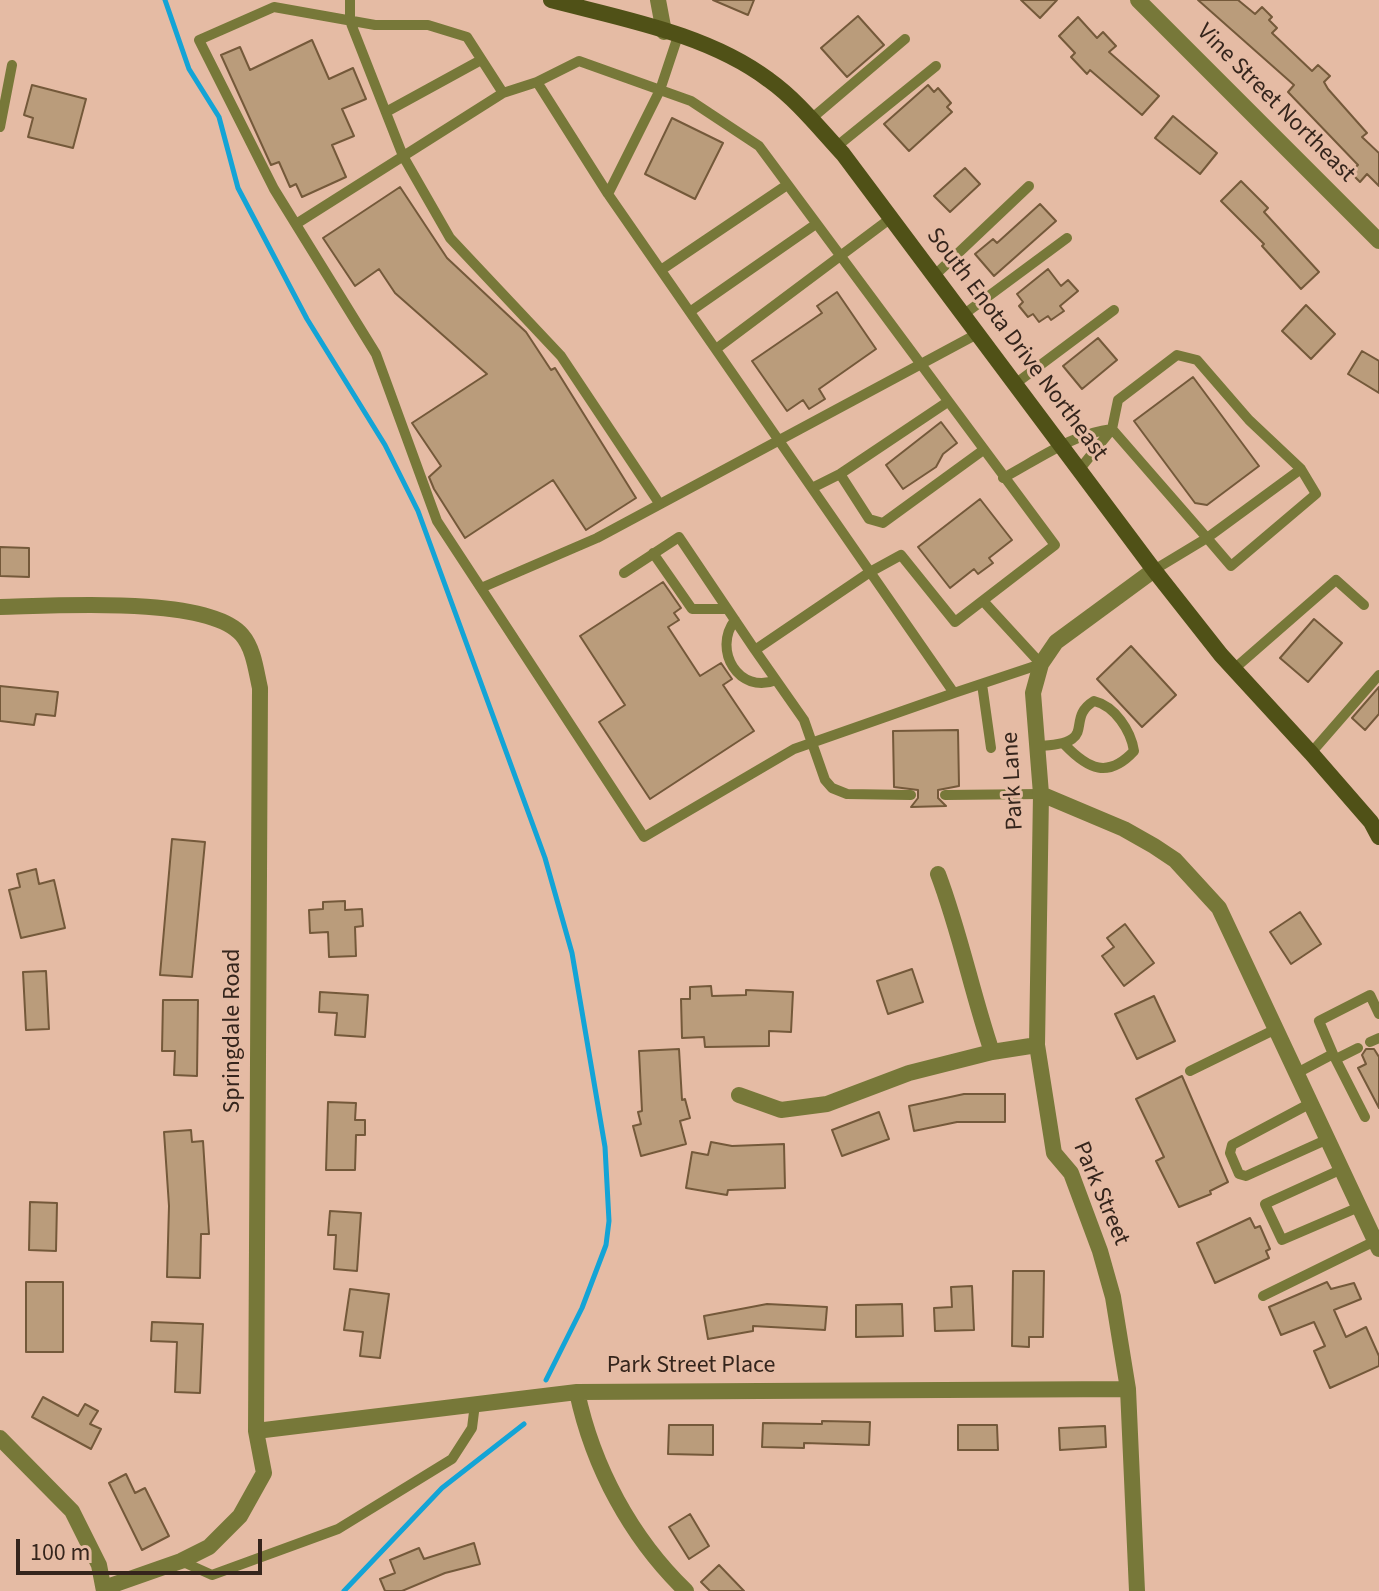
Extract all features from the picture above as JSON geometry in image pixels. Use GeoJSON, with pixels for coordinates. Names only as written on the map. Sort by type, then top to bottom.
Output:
{"type":"FeatureCollection","features":[{"type":"Feature","properties":{"kind":"main road","name":"South Enota Drive Northeast"},"geometry":{"type":"LineString","coordinates":[[551,0],[671,34],[759,73],[811,119],[891,218],[1154,570],[1234,669],[1377,825]]}},
{"type":"Feature","properties":{"kind":"street"},"geometry":{"type":"LineString","coordinates":[[658,0],[671,34]]}},
{"type":"Feature","properties":{"kind":"street","name":"Vine Street Northeast"},"geometry":{"type":"LineString","coordinates":[[1138,0],[1379,241]]}},
{"type":"Feature","properties":{"kind":"street"},"geometry":{"type":"LineString","coordinates":[[1041,664],[1056,642],[1154,570]]}},
{"type":"Feature","properties":{"kind":"street","name":"Springdale Road"},"geometry":{"type":"LineString","coordinates":[[0,607],[132,606],[208,614],[232,625],[244,637],[252,653],[260,688],[256,1431],[264,1473],[240,1516],[209,1547],[104,1590]]}},
{"type":"Feature","properties":{"kind":"street","name":"Park Lane"},"geometry":{"type":"LineString","coordinates":[[1037,1045],[1041,794],[1033,693],[1041,664]]}},
{"type":"Feature","properties":{"kind":"street"},"geometry":{"type":"LineString","coordinates":[[1041,794],[1124,829],[1175,860],[1219,908],[1377,1245]]}},
{"type":"Feature","properties":{"kind":"street"},"geometry":{"type":"LineString","coordinates":[[938,874],[956,923],[974,999],[992,1052]]}},
{"type":"Feature","properties":{"kind":"street"},"geometry":{"type":"LineString","coordinates":[[739,1095],[781,1110],[827,1104],[909,1073],[992,1052],[1037,1045]]}},
{"type":"Feature","properties":{"kind":"street","name":"Park Street"},"geometry":{"type":"LineString","coordinates":[[1037,1045],[1054,1153],[1071,1173],[1100,1251],[1113,1297],[1128,1389],[1137,1591]]}},
{"type":"Feature","properties":{"kind":"street","name":"Park Street Place"},"geometry":{"type":"LineString","coordinates":[[256,1431],[577,1392],[1128,1389]]}},
{"type":"Feature","properties":{"kind":"street"},"geometry":{"type":"LineString","coordinates":[[577,1392],[583,1422],[615,1502],[686,1591]]}},
{"type":"Feature","properties":{"kind":"street"},"geometry":{"type":"LineString","coordinates":[[0,1438],[72,1511],[99,1565],[104,1590]]}},
{"type":"Feature","properties":{"kind":"lane"},"geometry":{"type":"LineString","coordinates":[[350,0],[350,21],[403,156],[450,238],[561,356],[659,503]]}},
{"type":"Feature","properties":{"kind":"lane"},"geometry":{"type":"LineString","coordinates":[[503,93],[467,37],[428,25],[375,25],[274,7],[199,40],[274,189],[376,354],[437,521],[644,837],[794,749],[1041,664],[984,602]]}},
{"type":"Feature","properties":{"kind":"lane"},"geometry":{"type":"LineString","coordinates":[[608,194],[660,90],[671,34]]}},
{"type":"Feature","properties":{"kind":"lane"},"geometry":{"type":"LineString","coordinates":[[811,119],[905,39]]}},
{"type":"Feature","properties":{"kind":"lane"},"geometry":{"type":"LineString","coordinates":[[386,112],[481,60]]}},
{"type":"Feature","properties":{"kind":"lane"},"geometry":{"type":"LineString","coordinates":[[296,224],[503,93],[537,82],[579,61],[691,101],[759,146],[946,403],[1055,545],[955,622],[901,555],[870,572],[755,650]]}},
{"type":"Feature","properties":{"kind":"lane"},"geometry":{"type":"LineString","coordinates":[[0,127],[12,65]]}},
{"type":"Feature","properties":{"kind":"lane"},"geometry":{"type":"LineString","coordinates":[[836,147],[936,66]]}},
{"type":"Feature","properties":{"kind":"lane"},"geometry":{"type":"LineString","coordinates":[[537,82],[608,194],[954,693]]}},
{"type":"Feature","properties":{"kind":"lane"},"geometry":{"type":"LineString","coordinates":[[661,270],[787,185]]}},
{"type":"Feature","properties":{"kind":"lane"},"geometry":{"type":"LineString","coordinates":[[934,276],[1029,186]]}},
{"type":"Feature","properties":{"kind":"lane"},"geometry":{"type":"LineString","coordinates":[[716,349],[841,259],[891,218]]}},
{"type":"Feature","properties":{"kind":"lane"},"geometry":{"type":"LineString","coordinates":[[691,311],[816,224]]}},
{"type":"Feature","properties":{"kind":"lane"},"geometry":{"type":"LineString","coordinates":[[963,315],[1067,238]]}},
{"type":"Feature","properties":{"kind":"lane"},"geometry":{"type":"LineString","coordinates":[[1015,384],[1114,310]]}},
{"type":"Feature","properties":{"kind":"lane"},"geometry":{"type":"LineString","coordinates":[[481,588],[597,538],[977,334]]}},
{"type":"Feature","properties":{"kind":"lane"},"geometry":{"type":"LineString","coordinates":[[1079,470],[1112,429],[1118,400],[1177,355],[1189,356],[1197,360],[1279,451],[1301,469],[1316,494],[1231,566],[1112,429]]}},
{"type":"Feature","properties":{"kind":"lane"},"geometry":{"type":"LineString","coordinates":[[812,488],[840,474],[946,403]]}},
{"type":"Feature","properties":{"kind":"lane"},"geometry":{"type":"LineString","coordinates":[[1003,478],[1097,431],[1112,429]]}},
{"type":"Feature","properties":{"kind":"lane"},"geometry":{"type":"LineString","coordinates":[[840,474],[869,519],[883,523],[982,451]]}},
{"type":"Feature","properties":{"kind":"lane"},"geometry":{"type":"LineString","coordinates":[[1154,570],[1207,538],[1301,469]]}},
{"type":"Feature","properties":{"kind":"lane"},"geometry":{"type":"LineString","coordinates":[[624,573],[679,537],[815,742],[825,780],[832,788],[847,794],[911,795]]}},
{"type":"Feature","properties":{"kind":"lane"},"geometry":{"type":"LineString","coordinates":[[653,553],[692,609],[727,609]]}},
{"type":"Feature","properties":{"kind":"lane"},"geometry":{"type":"LineString","coordinates":[[1234,669],[1336,580],[1364,605]]}},
{"type":"Feature","properties":{"kind":"lane"},"geometry":{"type":"LineString","coordinates":[[735,620],[725,633],[725,649],[732,663],[749,682],[763,685],[776,680]]}},
{"type":"Feature","properties":{"kind":"lane"},"geometry":{"type":"LineString","coordinates":[[1311,753],[1379,675]]}},
{"type":"Feature","properties":{"kind":"lane"},"geometry":{"type":"LineString","coordinates":[[982,684],[991,748]]}},
{"type":"Feature","properties":{"kind":"lane"},"geometry":{"type":"LineString","coordinates":[[1037,746],[1065,745],[1072,741],[1087,708],[1094,701],[1110,709],[1125,726],[1133,739],[1134,751],[1123,763],[1095,768],[1076,759],[1065,745]]}},
{"type":"Feature","properties":{"kind":"lane"},"geometry":{"type":"LineString","coordinates":[[945,795],[1041,794]]}},
{"type":"Feature","properties":{"kind":"lane"},"geometry":{"type":"LineString","coordinates":[[1365,1117],[1319,1021],[1370,995],[1379,1014]]}},
{"type":"Feature","properties":{"kind":"lane"},"geometry":{"type":"LineString","coordinates":[[1190,1071],[1276,1029]]}},
{"type":"Feature","properties":{"kind":"lane"},"geometry":{"type":"LineString","coordinates":[[1297,1073],[1358,1048]]}},
{"type":"Feature","properties":{"kind":"lane"},"geometry":{"type":"LineString","coordinates":[[1311,1103],[1232,1145],[1230,1153],[1239,1174],[1246,1176],[1328,1139]]}},
{"type":"Feature","properties":{"kind":"lane"},"geometry":{"type":"LineString","coordinates":[[1342,1169],[1265,1204],[1282,1240],[1359,1207]]}},
{"type":"Feature","properties":{"kind":"lane"},"geometry":{"type":"LineString","coordinates":[[1263,1296],[1377,1245]]}},
{"type":"Feature","properties":{"kind":"lane"},"geometry":{"type":"LineString","coordinates":[[181,1561],[212,1575],[267,1552],[313,1541],[338,1529],[452,1459],[472,1428],[475,1404]]}},
{"type":"Feature","properties":{"kind":"building"},"geometry":{"type":"Polygon","coordinates":[[[713,0],[754,0],[748,15],[713,0]]]}},
{"type":"Feature","properties":{"kind":"building"},"geometry":{"type":"Polygon","coordinates":[[[1021,0],[1057,0],[1040,18],[1021,0]]]}},
{"type":"Feature","properties":{"kind":"building"},"geometry":{"type":"Polygon","coordinates":[[[1198,0],[1238,0],[1255,14],[1262,7],[1277,28],[1272,33],[1312,71],[1318,65],[1330,76],[1324,82],[1328,89],[1367,133],[1362,137],[1379,153],[1379,186],[1367,174],[1360,182],[1350,172],[1358,165],[1288,92],[1294,85],[1198,0]]]}},
{"type":"Feature","properties":{"kind":"building"},"geometry":{"type":"Polygon","coordinates":[[[858,16],[884,45],[847,77],[821,48],[858,16]]]}},
{"type":"Feature","properties":{"kind":"building"},"geometry":{"type":"Polygon","coordinates":[[[1078,17],[1097,38],[1103,32],[1116,46],[1109,52],[1159,96],[1142,115],[1090,70],[1087,74],[1071,57],[1075,53],[1059,36],[1078,17]]]}},
{"type":"Feature","properties":{"kind":"building"},"geometry":{"type":"Polygon","coordinates":[[[312,40],[329,79],[353,68],[366,99],[342,109],[354,136],[332,145],[346,177],[302,197],[296,184],[290,187],[279,162],[271,165],[221,55],[240,47],[250,70],[312,40]]]}},
{"type":"Feature","properties":{"kind":"building"},"geometry":{"type":"Polygon","coordinates":[[[32,85],[86,99],[73,148],[28,137],[33,118],[24,115],[32,85]]]}},
{"type":"Feature","properties":{"kind":"building"},"geometry":{"type":"Polygon","coordinates":[[[928,85],[934,92],[938,88],[951,103],[947,107],[952,112],[909,151],[884,124],[928,85]]]}},
{"type":"Feature","properties":{"kind":"building"},"geometry":{"type":"Polygon","coordinates":[[[1173,116],[1217,153],[1200,174],[1155,138],[1173,116]]]}},
{"type":"Feature","properties":{"kind":"building"},"geometry":{"type":"Polygon","coordinates":[[[672,118],[723,143],[695,199],[645,174],[672,118]]]}},
{"type":"Feature","properties":{"kind":"building"},"geometry":{"type":"Polygon","coordinates":[[[965,168],[980,184],[950,212],[934,196],[965,168]]]}},
{"type":"Feature","properties":{"kind":"building"},"geometry":{"type":"Polygon","coordinates":[[[1241,181],[1268,208],[1264,212],[1319,272],[1301,289],[1262,246],[1264,244],[1221,201],[1241,181]]]}},
{"type":"Feature","properties":{"kind":"building"},"geometry":{"type":"Polygon","coordinates":[[[400,187],[447,258],[526,332],[551,370],[555,368],[636,498],[586,530],[553,480],[465,538],[429,477],[441,466],[412,423],[487,374],[395,293],[379,269],[355,286],[323,238],[400,187]]]}},
{"type":"Feature","properties":{"kind":"building"},"geometry":{"type":"Polygon","coordinates":[[[1040,204],[1056,221],[994,276],[975,254],[993,239],[997,243],[1040,204]]]}},
{"type":"Feature","properties":{"kind":"building"},"geometry":{"type":"Polygon","coordinates":[[[1048,269],[1061,286],[1068,280],[1078,291],[1060,306],[1064,311],[1051,320],[1048,316],[1039,322],[1033,314],[1028,317],[1019,306],[1023,302],[1017,294],[1048,269]]]}},
{"type":"Feature","properties":{"kind":"building"},"geometry":{"type":"Polygon","coordinates":[[[837,292],[876,349],[819,389],[825,399],[809,409],[803,400],[787,411],[752,361],[822,313],[817,306],[837,292]]]}},
{"type":"Feature","properties":{"kind":"building"},"geometry":{"type":"Polygon","coordinates":[[[1306,305],[1335,334],[1311,359],[1282,331],[1306,305]]]}},
{"type":"Feature","properties":{"kind":"building"},"geometry":{"type":"Polygon","coordinates":[[[1098,338],[1117,360],[1082,389],[1063,366],[1098,338]]]}},
{"type":"Feature","properties":{"kind":"building"},"geometry":{"type":"Polygon","coordinates":[[[1362,351],[1379,361],[1379,393],[1348,374],[1362,351]]]}},
{"type":"Feature","properties":{"kind":"building"},"geometry":{"type":"Polygon","coordinates":[[[1193,377],[1259,466],[1207,505],[1195,503],[1134,421],[1193,377]]]}},
{"type":"Feature","properties":{"kind":"building"},"geometry":{"type":"Polygon","coordinates":[[[941,422],[957,443],[943,454],[936,467],[903,489],[886,465],[941,422]]]}},
{"type":"Feature","properties":{"kind":"building"},"geometry":{"type":"Polygon","coordinates":[[[980,499],[1012,540],[989,558],[993,563],[978,574],[974,569],[950,588],[918,547],[980,499]]]}},
{"type":"Feature","properties":{"kind":"building"},"geometry":{"type":"Polygon","coordinates":[[[0,547],[29,548],[29,577],[0,576],[0,547]]]}},
{"type":"Feature","properties":{"kind":"building"},"geometry":{"type":"Polygon","coordinates":[[[663,582],[681,608],[674,613],[679,620],[668,627],[700,676],[721,663],[732,679],[723,685],[754,731],[650,799],[599,722],[625,705],[580,636],[663,582]]]}},
{"type":"Feature","properties":{"kind":"building"},"geometry":{"type":"Polygon","coordinates":[[[1314,619],[1342,643],[1308,682],[1280,658],[1314,619]]]}},
{"type":"Feature","properties":{"kind":"building"},"geometry":{"type":"Polygon","coordinates":[[[1131,646],[1176,695],[1142,727],[1097,679],[1131,646]]]}},
{"type":"Feature","properties":{"kind":"building"},"geometry":{"type":"Polygon","coordinates":[[[0,686],[58,692],[55,716],[36,714],[34,725],[0,721],[0,686]]]}},
{"type":"Feature","properties":{"kind":"building"},"geometry":{"type":"Polygon","coordinates":[[[1379,687],[1379,714],[1365,730],[1352,718],[1379,687]]]}},
{"type":"Feature","properties":{"kind":"building"},"geometry":{"type":"Polygon","coordinates":[[[958,730],[959,786],[938,790],[938,798],[946,806],[911,807],[918,798],[918,790],[894,787],[893,731],[958,730]]]}},
{"type":"Feature","properties":{"kind":"building"},"geometry":{"type":"Polygon","coordinates":[[[172,839],[205,842],[192,977],[160,975],[172,839]]]}},
{"type":"Feature","properties":{"kind":"building"},"geometry":{"type":"Polygon","coordinates":[[[36,869],[39,884],[54,880],[65,928],[21,938],[9,890],[20,887],[17,874],[36,869]]]}},
{"type":"Feature","properties":{"kind":"building"},"geometry":{"type":"Polygon","coordinates":[[[345,901],[345,910],[362,909],[363,926],[355,927],[356,956],[329,957],[328,932],[310,933],[309,910],[323,909],[323,902],[345,901]]]}},
{"type":"Feature","properties":{"kind":"building"},"geometry":{"type":"Polygon","coordinates":[[[1300,912],[1321,944],[1291,964],[1270,932],[1300,912]]]}},
{"type":"Feature","properties":{"kind":"building"},"geometry":{"type":"Polygon","coordinates":[[[1125,924],[1154,963],[1124,986],[1102,956],[1114,947],[1107,938],[1125,924]]]}},
{"type":"Feature","properties":{"kind":"building"},"geometry":{"type":"Polygon","coordinates":[[[912,969],[923,1002],[888,1014],[877,981],[912,969]]]}},
{"type":"Feature","properties":{"kind":"building"},"geometry":{"type":"Polygon","coordinates":[[[46,971],[49,1029],[26,1030],[23,972],[46,971]]]}},
{"type":"Feature","properties":{"kind":"building"},"geometry":{"type":"Polygon","coordinates":[[[711,986],[712,996],[746,995],[746,990],[793,992],[791,1032],[769,1031],[769,1046],[705,1047],[704,1037],[682,1038],[681,999],[690,999],[690,987],[711,986]]]}},
{"type":"Feature","properties":{"kind":"building"},"geometry":{"type":"Polygon","coordinates":[[[320,992],[368,995],[365,1037],[335,1035],[337,1013],[319,1012],[320,992]]]}},
{"type":"Feature","properties":{"kind":"building"},"geometry":{"type":"Polygon","coordinates":[[[1154,996],[1175,1041],[1137,1059],[1115,1014],[1154,996]]]}},
{"type":"Feature","properties":{"kind":"building"},"geometry":{"type":"Polygon","coordinates":[[[163,1000],[198,1000],[197,1076],[174,1075],[175,1051],[162,1051],[163,1000]]]}},
{"type":"Feature","properties":{"kind":"building"},"geometry":{"type":"Polygon","coordinates":[[[679,1049],[682,1100],[685,1099],[690,1118],[680,1121],[686,1144],[641,1156],[633,1126],[641,1124],[638,1112],[642,1111],[639,1051],[679,1049]]]}},
{"type":"Feature","properties":{"kind":"building"},"geometry":{"type":"Polygon","coordinates":[[[1366,1049],[1374,1049],[1379,1057],[1379,1108],[1358,1068],[1366,1064],[1362,1055],[1366,1049]]]}},
{"type":"Feature","properties":{"kind":"building"},"geometry":{"type":"Polygon","coordinates":[[[1182,1076],[1228,1182],[1210,1191],[1211,1194],[1179,1207],[1156,1161],[1164,1157],[1136,1099],[1182,1076]]]}},
{"type":"Feature","properties":{"kind":"building"},"geometry":{"type":"Polygon","coordinates":[[[964,1094],[1005,1094],[1005,1122],[957,1122],[914,1131],[909,1106],[964,1094]]]}},
{"type":"Feature","properties":{"kind":"building"},"geometry":{"type":"Polygon","coordinates":[[[328,1102],[356,1103],[355,1120],[365,1120],[365,1135],[356,1135],[355,1170],[326,1170],[328,1102]]]}},
{"type":"Feature","properties":{"kind":"building"},"geometry":{"type":"Polygon","coordinates":[[[879,1112],[889,1139],[842,1156],[832,1130],[879,1112]]]}},
{"type":"Feature","properties":{"kind":"building"},"geometry":{"type":"Polygon","coordinates":[[[191,1130],[192,1142],[203,1141],[209,1234],[201,1234],[200,1278],[167,1277],[169,1206],[164,1132],[191,1130]]]}},
{"type":"Feature","properties":{"kind":"building"},"geometry":{"type":"Polygon","coordinates":[[[711,1142],[732,1146],[784,1144],[785,1188],[728,1190],[727,1195],[686,1188],[692,1152],[708,1155],[711,1142]]]}},
{"type":"Feature","properties":{"kind":"building"},"geometry":{"type":"Polygon","coordinates":[[[30,1202],[57,1203],[56,1251],[29,1250],[30,1202]]]}},
{"type":"Feature","properties":{"kind":"building"},"geometry":{"type":"Polygon","coordinates":[[[330,1211],[361,1213],[357,1271],[334,1269],[336,1235],[328,1235],[330,1211]]]}},
{"type":"Feature","properties":{"kind":"building"},"geometry":{"type":"Polygon","coordinates":[[[1250,1218],[1255,1228],[1260,1226],[1270,1249],[1266,1251],[1269,1258],[1215,1283],[1197,1243],[1250,1218]]]}},
{"type":"Feature","properties":{"kind":"building"},"geometry":{"type":"Polygon","coordinates":[[[1013,1271],[1044,1271],[1043,1337],[1029,1337],[1029,1347],[1012,1346],[1013,1271]]]}},
{"type":"Feature","properties":{"kind":"building"},"geometry":{"type":"Polygon","coordinates":[[[26,1282],[63,1282],[63,1352],[26,1352],[26,1282]]]}},
{"type":"Feature","properties":{"kind":"building"},"geometry":{"type":"Polygon","coordinates":[[[1327,1282],[1331,1289],[1354,1283],[1361,1299],[1334,1310],[1346,1337],[1366,1327],[1379,1356],[1379,1366],[1330,1388],[1314,1351],[1325,1346],[1314,1322],[1281,1335],[1269,1307],[1327,1282]]]}},
{"type":"Feature","properties":{"kind":"building"},"geometry":{"type":"Polygon","coordinates":[[[972,1286],[974,1330],[935,1331],[934,1308],[952,1307],[951,1287],[972,1286]]]}},
{"type":"Feature","properties":{"kind":"building"},"geometry":{"type":"Polygon","coordinates":[[[350,1289],[389,1294],[380,1358],[360,1356],[363,1332],[344,1330],[350,1289]]]}},
{"type":"Feature","properties":{"kind":"building"},"geometry":{"type":"Polygon","coordinates":[[[767,1304],[827,1307],[825,1330],[753,1326],[753,1331],[708,1339],[704,1316],[767,1304]]]}},
{"type":"Feature","properties":{"kind":"building"},"geometry":{"type":"Polygon","coordinates":[[[902,1304],[903,1336],[856,1337],[856,1305],[902,1304]]]}},
{"type":"Feature","properties":{"kind":"building"},"geometry":{"type":"Polygon","coordinates":[[[152,1322],[203,1324],[200,1393],[175,1392],[177,1342],[151,1341],[152,1322]]]}},
{"type":"Feature","properties":{"kind":"building"},"geometry":{"type":"Polygon","coordinates":[[[43,1397],[78,1416],[85,1404],[98,1411],[90,1424],[101,1429],[91,1449],[32,1417],[43,1397]]]}},
{"type":"Feature","properties":{"kind":"building"},"geometry":{"type":"Polygon","coordinates":[[[822,1421],[870,1422],[869,1445],[804,1443],[804,1448],[762,1447],[763,1423],[822,1424],[822,1421]]]}},
{"type":"Feature","properties":{"kind":"building"},"geometry":{"type":"Polygon","coordinates":[[[669,1425],[713,1425],[713,1455],[668,1454],[669,1425]]]}},
{"type":"Feature","properties":{"kind":"building"},"geometry":{"type":"Polygon","coordinates":[[[958,1425],[997,1425],[998,1450],[958,1450],[958,1425]]]}},
{"type":"Feature","properties":{"kind":"building"},"geometry":{"type":"Polygon","coordinates":[[[1105,1426],[1106,1447],[1060,1450],[1059,1428],[1105,1426]]]}},
{"type":"Feature","properties":{"kind":"building"},"geometry":{"type":"Polygon","coordinates":[[[126,1474],[135,1493],[145,1488],[169,1536],[142,1550],[109,1483],[126,1474]]]}},
{"type":"Feature","properties":{"kind":"building"},"geometry":{"type":"Polygon","coordinates":[[[690,1514],[709,1546],[689,1559],[669,1527],[690,1514]]]}},
{"type":"Feature","properties":{"kind":"building"},"geometry":{"type":"Polygon","coordinates":[[[474,1543],[480,1564],[445,1573],[402,1591],[385,1591],[380,1579],[395,1573],[390,1560],[419,1548],[424,1559],[474,1543]]]}},
{"type":"Feature","properties":{"kind":"building"},"geometry":{"type":"Polygon","coordinates":[[[719,1565],[744,1591],[710,1591],[701,1582],[719,1565]]]}},
{"type":"Feature","properties":{"kind":"waterway"},"geometry":{"type":"LineString","coordinates":[[165,0],[189,69],[219,117],[238,188],[307,319],[385,445],[418,511],[545,858],[572,953],[605,1147],[609,1221],[606,1245],[582,1308],[546,1380]]}},
{"type":"Feature","properties":{"kind":"waterway"},"geometry":{"type":"LineString","coordinates":[[344,1591],[442,1488],[524,1424]]}}]}
